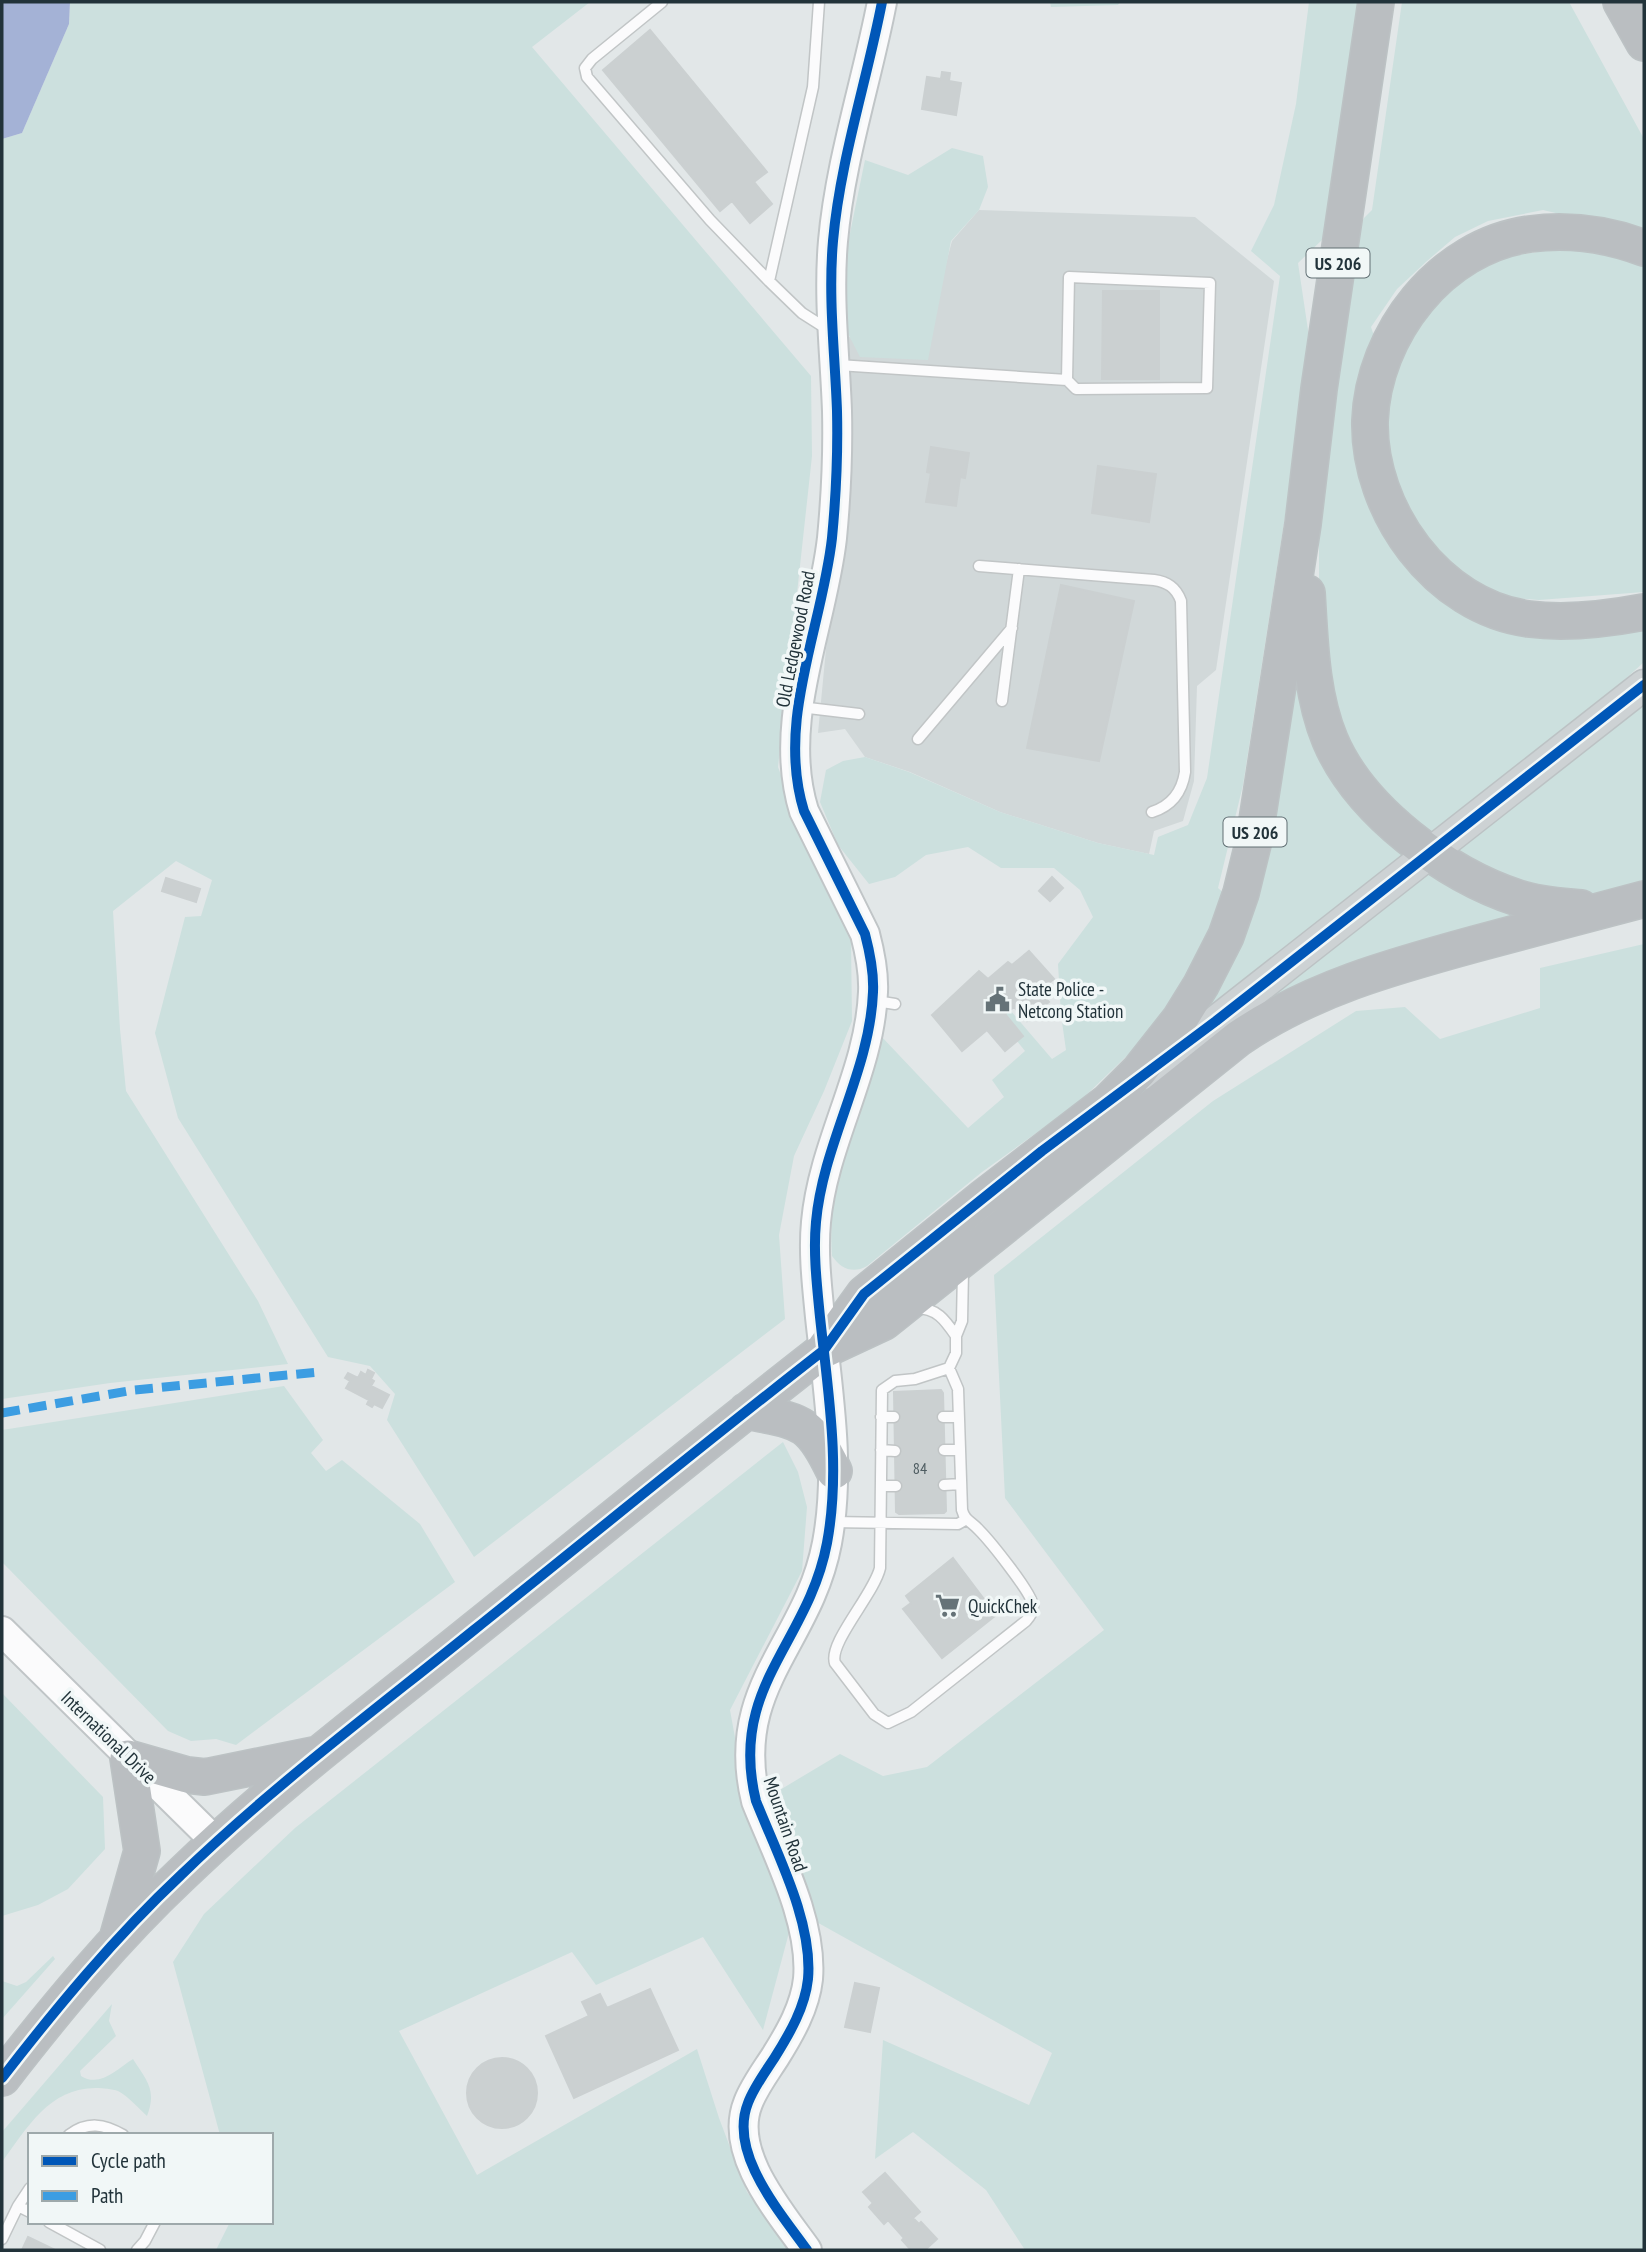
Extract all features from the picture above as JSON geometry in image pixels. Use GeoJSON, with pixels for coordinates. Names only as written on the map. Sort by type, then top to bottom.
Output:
{"type":"FeatureCollection","features":[{"type":"Feature","properties":{"kind":"highway","name":"US 206"},"geometry":{"type":"LineString","coordinates":[[824,1350],[864,1294],[1109,1101],[1157,1050],[1185,1012],[1226,936],[1241,893],[1254,840],[1303,524],[1319,389],[1376,2]]}},
{"type":"Feature","properties":{"kind":"highway"},"geometry":{"type":"LineString","coordinates":[[1621,2],[1644,43]]}},
{"type":"Feature","properties":{"kind":"highway"},"geometry":{"type":"LineString","coordinates":[[1644,248],[1588,233],[1560,232],[1527,234],[1471,256],[1437,279],[1404,317],[1380,366],[1370,420],[1371,448],[1384,497],[1403,533],[1425,562],[1445,580],[1475,601],[1500,612],[1527,619],[1563,621],[1619,617],[1644,612]]}},
{"type":"Feature","properties":{"kind":"highway"},"geometry":{"type":"LineString","coordinates":[[1303,524],[1311,655],[1318,701],[1330,740],[1351,778],[1373,805],[1414,841],[1475,880],[1520,898],[1538,903],[1644,913]]}},
{"type":"Feature","properties":{"kind":"highway","name":"US 206"},"geometry":{"type":"LineString","coordinates":[[2,2078],[66,1998],[116,1942],[179,1876],[216,1842],[322,1753],[746,1411],[824,1350],[884,1322],[1239,1038],[1284,1009],[1344,983],[1644,899]]}},
{"type":"Feature","properties":{"kind":"highway"},"geometry":{"type":"LineString","coordinates":[[746,1411],[802,1425],[817,1439],[834,1471]]}},
{"type":"Feature","properties":{"kind":"highway"},"geometry":{"type":"LineString","coordinates":[[116,1942],[142,1851],[128,1758],[187,1775],[205,1777],[322,1753]]}},
{"type":"Feature","properties":{"kind":"main road"},"geometry":{"type":"LineString","coordinates":[[1109,1101],[1216,1021],[1644,685]]}},
{"type":"Feature","properties":{"kind":"street","name":"Old Ledgewood Road"},"geometry":{"type":"LineString","coordinates":[[824,1350],[817,1285],[816,1222],[836,1132],[867,1032],[883,1002],[865,934],[811,828],[799,793],[796,756],[804,669],[824,588],[837,489],[837,412],[831,277],[834,227],[882,2]]}},
{"type":"Feature","properties":{"kind":"street","name":"Mountain Road"},"geometry":{"type":"LineString","coordinates":[[807,2250],[763,2187],[748,2153],[745,2137],[744,2119],[748,2102],[787,2038],[802,2007],[808,1976],[806,1941],[797,1905],[756,1801],[750,1751],[758,1700],[771,1668],[807,1606],[821,1570],[831,1522],[834,1471],[824,1350]]}},
{"type":"Feature","properties":{"kind":"street","name":"International Drive"},"geometry":{"type":"LineString","coordinates":[[2,1632],[216,1842]]}},
{"type":"Feature","properties":{"kind":"lane"},"geometry":{"type":"LineString","coordinates":[[663,2],[592,59],[585,68],[590,83],[710,220],[769,281],[812,321],[824,327],[832,327]]}},
{"type":"Feature","properties":{"kind":"lane"},"geometry":{"type":"LineString","coordinates":[[769,281],[813,87],[819,2]]}},
{"type":"Feature","properties":{"kind":"lane"},"geometry":{"type":"LineString","coordinates":[[834,365],[1067,380],[1076,389],[1206,388],[1210,283],[1069,277],[1067,380]]}},
{"type":"Feature","properties":{"kind":"lane"},"geometry":{"type":"LineString","coordinates":[[979,566],[1154,580],[1168,584],[1178,593],[1181,601],[1185,772],[1177,795],[1166,806],[1152,812]]}},
{"type":"Feature","properties":{"kind":"lane"},"geometry":{"type":"LineString","coordinates":[[1002,701],[1019,569]]}},
{"type":"Feature","properties":{"kind":"lane"},"geometry":{"type":"LineString","coordinates":[[918,739],[1012,628]]}},
{"type":"Feature","properties":{"kind":"lane"},"geometry":{"type":"LineString","coordinates":[[799,707],[859,714]]}},
{"type":"Feature","properties":{"kind":"lane"},"geometry":{"type":"LineString","coordinates":[[949,1368],[958,1389],[961,1506],[965,1520],[979,1530],[1027,1590],[1033,1611],[1026,1620],[928,1698],[894,1722],[888,1723],[874,1714],[833,1660],[834,1650],[841,1636],[859,1611],[879,1574],[882,1524],[881,1395],[890,1383],[915,1379],[949,1368],[956,1353],[956,1336],[962,1321],[961,1276],[978,1246]]}},
{"type":"Feature","properties":{"kind":"lane"},"geometry":{"type":"LineString","coordinates":[[902,1308],[932,1310],[943,1318],[956,1336]]}},
{"type":"Feature","properties":{"kind":"lane"},"geometry":{"type":"LineString","coordinates":[[881,1418],[894,1417]]}},
{"type":"Feature","properties":{"kind":"lane"},"geometry":{"type":"LineString","coordinates":[[943,1417],[958,1417]]}},
{"type":"Feature","properties":{"kind":"lane"},"geometry":{"type":"LineString","coordinates":[[881,1450],[895,1451]]}},
{"type":"Feature","properties":{"kind":"lane"},"geometry":{"type":"LineString","coordinates":[[944,1450],[959,1450]]}},
{"type":"Feature","properties":{"kind":"lane"},"geometry":{"type":"LineString","coordinates":[[944,1485],[961,1484]]}},
{"type":"Feature","properties":{"kind":"lane"},"geometry":{"type":"LineString","coordinates":[[881,1486],[896,1486]]}},
{"type":"Feature","properties":{"kind":"lane"},"geometry":{"type":"LineString","coordinates":[[831,1522],[958,1524],[965,1520]]}},
{"type":"Feature","properties":{"kind":"lane"},"geometry":{"type":"LineString","coordinates":[[73,2133],[86,2126],[102,2125],[119,2133]]}},
{"type":"Feature","properties":{"kind":"lane"},"geometry":{"type":"LineString","coordinates":[[2,2239],[28,2191]]}},
{"type":"Feature","properties":{"kind":"lane"},"geometry":{"type":"LineString","coordinates":[[18,2206],[28,2211]]}},
{"type":"Feature","properties":{"kind":"lane"},"geometry":{"type":"LineString","coordinates":[[53,2224],[100,2250]]}},
{"type":"Feature","properties":{"kind":"lane"},"geometry":{"type":"LineString","coordinates":[[137,2250],[154,2224]]}},
{"type":"Feature","properties":{"kind":"shaded area"},"geometry":{"type":"Polygon","coordinates":[[[70,2],[590,2],[532,47],[811,376],[812,456],[778,767],[814,866],[851,941],[852,1021],[794,1156],[779,1235],[785,1319],[474,1557],[387,1420],[395,1394],[370,1366],[328,1357],[178,1118],[155,1033],[185,917],[201,916],[212,880],[176,861],[113,911],[126,1091],[258,1301],[288,1364],[110,1383],[2,1399],[2,139],[22,133],[69,24],[70,2]]]}},
{"type":"Feature","properties":{"kind":"shaded area"},"geometry":{"type":"Polygon","coordinates":[[[1050,2],[1120,2],[1118,5],[1051,7],[1050,2]]]}},
{"type":"Feature","properties":{"kind":"shaded area"},"geometry":{"type":"Polygon","coordinates":[[[1309,2],[1359,2],[1323,239],[1298,263],[1311,350],[1243,785],[1218,888],[1227,896],[1189,981],[1139,1044],[1078,1103],[982,1172],[867,1266],[857,1270],[848,1269],[832,1256],[834,1199],[845,1144],[880,1035],[968,1128],[1004,1097],[992,1080],[1025,1051],[1017,1041],[1023,1035],[1005,1014],[1010,1010],[1052,1059],[1066,1050],[1058,964],[1093,917],[1080,890],[1054,868],[1001,868],[968,847],[926,855],[895,877],[869,884],[838,845],[820,802],[826,770],[843,761],[865,757],[909,772],[1000,812],[1098,843],[1154,855],[1158,837],[1188,825],[1207,778],[1280,276],[1251,251],[1274,205],[1296,104],[1309,2]]]}},
{"type":"Feature","properties":{"kind":"shaded area"},"geometry":{"type":"Polygon","coordinates":[[[1402,2],[1569,2],[1644,139],[1644,234],[1543,210],[1488,221],[1455,237],[1427,261],[1397,289],[1371,327],[1375,339],[1360,440],[1475,612],[1644,625],[1644,662],[1609,694],[1431,836],[1372,787],[1334,713],[1319,598],[1319,508],[1357,231],[1372,210],[1402,2]]]}},
{"type":"Feature","properties":{"kind":"shaded area"},"geometry":{"type":"Polygon","coordinates":[[[952,148],[983,156],[988,187],[979,210],[951,241],[928,360],[860,357],[843,324],[843,282],[865,160],[908,175],[952,148]]]}},
{"type":"Feature","properties":{"kind":"shaded area"},"geometry":{"type":"Polygon","coordinates":[[[979,210],[1195,217],[1274,281],[1216,670],[1197,686],[1194,781],[1183,821],[1154,831],[1149,854],[1098,843],[1000,812],[910,772],[865,757],[845,729],[818,733],[826,649],[847,497],[850,401],[848,337],[925,341],[952,241],[979,210]]]}},
{"type":"Feature","properties":{"kind":"shaded area"},"geometry":{"type":"Polygon","coordinates":[[[1557,249],[1602,253],[1644,267],[1644,592],[1539,600],[1500,597],[1456,572],[1416,531],[1384,449],[1389,380],[1425,313],[1457,284],[1482,269],[1510,256],[1557,249]]]}},
{"type":"Feature","properties":{"kind":"shaded area"},"geometry":{"type":"Polygon","coordinates":[[[1296,662],[1409,852],[1201,1018],[1296,662]]]}},
{"type":"Feature","properties":{"kind":"shaded area"},"geometry":{"type":"Polygon","coordinates":[[[1644,701],[1644,884],[1592,895],[1548,894],[1458,854],[1457,849],[1644,701]]]}},
{"type":"Feature","properties":{"kind":"shaded area"},"geometry":{"type":"Polygon","coordinates":[[[1434,869],[1540,912],[1257,1008],[1434,869]]]}},
{"type":"Feature","properties":{"kind":"shaded area"},"geometry":{"type":"Polygon","coordinates":[[[1644,944],[1644,2250],[1025,2250],[986,2190],[913,2132],[875,2159],[883,2040],[1029,2105],[1052,2053],[795,1910],[763,2030],[703,1937],[596,1985],[572,1952],[399,2031],[477,2175],[697,2049],[747,2192],[792,2250],[216,2250],[229,2224],[273,2224],[273,2133],[219,2133],[173,1962],[204,1914],[295,1828],[783,1442],[798,1472],[807,1507],[802,1571],[730,1710],[748,1809],[840,1754],[883,1776],[927,1767],[1104,1630],[1005,1498],[994,1275],[1213,1101],[1356,1011],[1405,1007],[1440,1039],[1540,1008],[1540,968],[1644,944]]]}},
{"type":"Feature","properties":{"kind":"shaded area"},"geometry":{"type":"Polygon","coordinates":[[[284,1386],[323,1440],[311,1453],[326,1471],[342,1460],[420,1524],[455,1582],[236,1745],[216,1739],[191,1741],[168,1731],[2,1562],[2,1430],[284,1386]]]}},
{"type":"Feature","properties":{"kind":"shaded area"},"geometry":{"type":"Polygon","coordinates":[[[2,1693],[103,1797],[105,1849],[68,1889],[38,1905],[2,1916],[2,1693]]]}},
{"type":"Feature","properties":{"kind":"shaded area"},"geometry":{"type":"Polygon","coordinates":[[[53,1956],[55,1959],[2,2019],[2,1981],[17,1986],[26,1982],[53,1956]]]}},
{"type":"Feature","properties":{"kind":"shaded area"},"geometry":{"type":"Polygon","coordinates":[[[112,2004],[109,2021],[116,2036],[80,2071],[81,2076],[102,2079],[133,2059],[151,2092],[147,2116],[118,2091],[99,2088],[79,2090],[52,2102],[41,2112],[2,2162],[2,2132],[112,2004]]]}},
{"type":"Feature","properties":{"kind":"water"},"geometry":{"type":"Polygon","coordinates":[[[2,2],[70,2],[69,24],[22,133],[2,139],[2,2]]]}},
{"type":"Feature","properties":{"kind":"building"},"geometry":{"type":"Polygon","coordinates":[[[650,30],[767,172],[754,182],[772,204],[750,223],[732,201],[720,211],[603,70],[650,30]]]}},
{"type":"Feature","properties":{"kind":"building"},"geometry":{"type":"Polygon","coordinates":[[[942,72],[950,73],[949,81],[961,83],[956,115],[922,109],[927,77],[941,79],[942,72]]]}},
{"type":"Feature","properties":{"kind":"building"},"geometry":{"type":"Polygon","coordinates":[[[1103,291],[1159,291],[1159,379],[1102,379],[1103,291]]]}},
{"type":"Feature","properties":{"kind":"building"},"geometry":{"type":"Polygon","coordinates":[[[931,447],[969,453],[965,478],[960,477],[956,506],[926,502],[931,473],[927,472],[931,447]]]}},
{"type":"Feature","properties":{"kind":"building"},"geometry":{"type":"Polygon","coordinates":[[[1098,466],[1156,474],[1149,522],[1092,513],[1098,466]]]}},
{"type":"Feature","properties":{"kind":"building"},"geometry":{"type":"Polygon","coordinates":[[[1061,585],[1134,601],[1099,761],[1027,748],[1061,585]]]}},
{"type":"Feature","properties":{"kind":"building"},"geometry":{"type":"Polygon","coordinates":[[[1052,877],[1063,888],[1050,901],[1039,891],[1052,877]]]}},
{"type":"Feature","properties":{"kind":"building"},"geometry":{"type":"Polygon","coordinates":[[[166,878],[200,889],[196,902],[162,891],[166,878]]]}},
{"type":"Feature","properties":{"kind":"building","name":"State Police - Netcong Station"},"geometry":{"type":"Polygon","coordinates":[[[1029,951],[1054,979],[1039,991],[1049,1002],[1027,1021],[1014,1007],[1005,1014],[1023,1036],[1005,1051],[987,1030],[962,1051],[932,1015],[979,971],[988,979],[1008,962],[1012,965],[1029,951]]]}},
{"type":"Feature","properties":{"kind":"building"},"geometry":{"type":"Polygon","coordinates":[[[368,1370],[374,1373],[371,1386],[389,1395],[382,1408],[374,1404],[372,1407],[367,1404],[369,1400],[346,1388],[350,1381],[345,1378],[348,1373],[358,1378],[361,1372],[366,1375],[368,1370]]]}},
{"type":"Feature","properties":{"kind":"building"},"geometry":{"type":"Polygon","coordinates":[[[941,1390],[946,1511],[899,1514],[896,1512],[894,1392],[941,1390]]]}},
{"type":"Feature","properties":{"kind":"building","name":"QuickChek"},"geometry":{"type":"Polygon","coordinates":[[[953,1558],[996,1615],[942,1658],[903,1609],[911,1603],[906,1596],[953,1558]]]}},
{"type":"Feature","properties":{"kind":"building"},"geometry":{"type":"Polygon","coordinates":[[[855,1983],[879,1988],[870,2032],[845,2027],[855,1983]]]}},
{"type":"Feature","properties":{"kind":"building"},"geometry":{"type":"Polygon","coordinates":[[[650,1989],[678,2050],[574,2098],[546,2036],[589,2016],[582,2002],[600,1994],[607,2008],[650,1989]]]}},
{"type":"Feature","properties":{"kind":"building"},"geometry":{"type":"Polygon","coordinates":[[[495,2058],[509,2058],[522,2064],[531,2073],[537,2100],[527,2118],[509,2128],[495,2128],[482,2122],[473,2113],[467,2100],[467,2086],[473,2073],[482,2064],[495,2058]]]}},
{"type":"Feature","properties":{"kind":"building"},"geometry":{"type":"Polygon","coordinates":[[[885,2173],[920,2212],[913,2218],[919,2224],[921,2222],[937,2239],[925,2250],[911,2250],[888,2220],[884,2224],[869,2207],[873,2203],[863,2192],[885,2173]]]}},
{"type":"Feature","properties":{"kind":"building"},"geometry":{"type":"Polygon","coordinates":[[[28,2237],[55,2250],[22,2250],[28,2237]]]}},
{"type":"Feature","properties":{"kind":"marked path"},"geometry":{"type":"LineString","coordinates":[[2,1413],[134,1390],[319,1372]]}},
{"type":"Feature","properties":{"kind":"cycle path"},"geometry":{"type":"LineString","coordinates":[[807,2250],[760,2181],[745,2142],[744,2122],[748,2103],[796,2020],[808,1979],[808,1957],[799,1912],[792,1888],[756,1801],[750,1761],[753,1727],[761,1696],[804,1610],[827,1543],[833,1458],[816,1270],[816,1222],[827,1164],[864,1050],[873,992],[865,934],[804,811],[797,777],[795,743],[804,674],[832,538],[837,427],[831,284],[836,211],[882,2]]}},
{"type":"Feature","properties":{"kind":"cycle path"},"geometry":{"type":"LineString","coordinates":[[2,2078],[65,1999],[133,1923],[216,1842],[288,1780],[824,1350],[864,1294],[1042,1151],[1216,1021],[1644,685]]}},
{"type":"Feature","properties":{"kind":"place","name":"State Police - Netcong Station"},"geometry":{"type":"Point","coordinates":[998,1000]}},
{"type":"Feature","properties":{"kind":"place","name":"QuickChek"},"geometry":{"type":"Point","coordinates":[948,1606]}}]}
